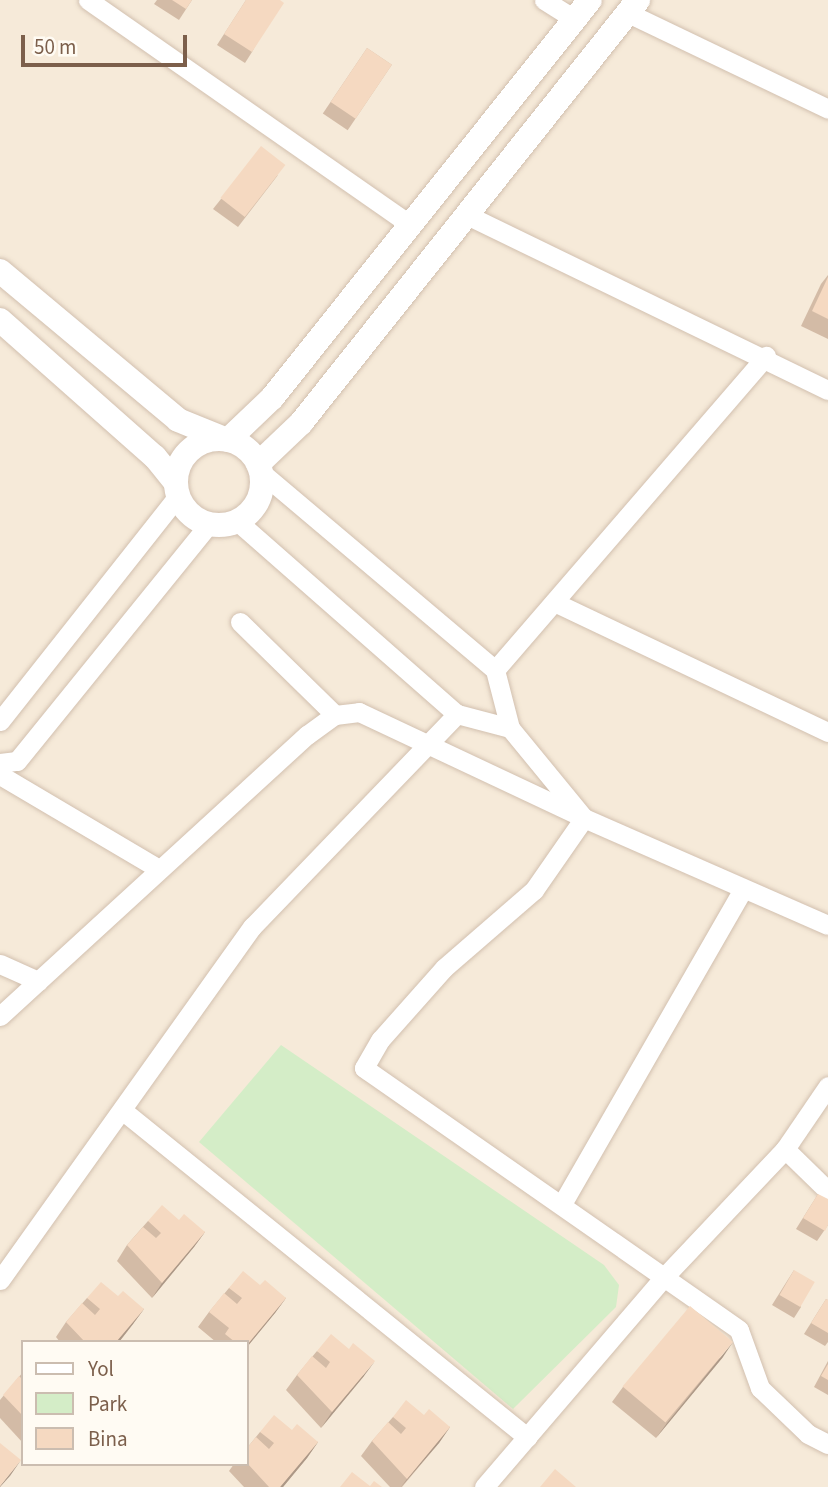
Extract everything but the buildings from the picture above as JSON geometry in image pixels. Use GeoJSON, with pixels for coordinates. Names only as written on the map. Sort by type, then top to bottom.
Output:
{"type":"FeatureCollection","features":[{"type":"Feature","properties":{"kind":"street"},"geometry":{"type":"LineString","coordinates":[[88,0],[410,225]]}},
{"type":"Feature","properties":{"kind":"street"},"geometry":{"type":"LineString","coordinates":[[544,0],[574,19]]}},
{"type":"Feature","properties":{"kind":"street"},"geometry":{"type":"LineString","coordinates":[[0,721],[177,489],[177,468],[190,450],[208,439],[225,439],[272,398],[590,0]]}},
{"type":"Feature","properties":{"kind":"street"},"geometry":{"type":"LineString","coordinates":[[0,320],[134,438],[177,489],[196,519],[209,524],[237,521],[258,502],[260,469],[301,423],[633,6],[828,109]]}},
{"type":"Feature","properties":{"kind":"street"},"geometry":{"type":"LineString","coordinates":[[467,215],[766,356],[828,390]]}},
{"type":"Feature","properties":{"kind":"street"},"geometry":{"type":"LineString","coordinates":[[0,271],[178,420],[248,449],[260,469],[495,670],[510,728],[584,818]]}},
{"type":"Feature","properties":{"kind":"street"},"geometry":{"type":"LineString","coordinates":[[495,670],[766,356]]}},
{"type":"Feature","properties":{"kind":"street"},"geometry":{"type":"LineString","coordinates":[[237,521],[457,714],[510,728]]}},
{"type":"Feature","properties":{"kind":"street"},"geometry":{"type":"LineString","coordinates":[[0,764],[17,761],[209,524]]}},
{"type":"Feature","properties":{"kind":"street"},"geometry":{"type":"LineString","coordinates":[[554,601],[828,732]]}},
{"type":"Feature","properties":{"kind":"street"},"geometry":{"type":"LineString","coordinates":[[240,622],[335,715]]}},
{"type":"Feature","properties":{"kind":"street"},"geometry":{"type":"LineString","coordinates":[[0,1016],[159,869],[335,715],[359,712],[584,818],[828,925]]}},
{"type":"Feature","properties":{"kind":"street"},"geometry":{"type":"LineString","coordinates":[[0,1280],[252,927],[457,714]]}},
{"type":"Feature","properties":{"kind":"street"},"geometry":{"type":"LineString","coordinates":[[0,775],[159,869]]}},
{"type":"Feature","properties":{"kind":"street"},"geometry":{"type":"LineString","coordinates":[[584,818],[534,890],[444,968],[380,1041],[364,1068],[739,1330],[760,1388],[808,1434],[828,1444]]}},
{"type":"Feature","properties":{"kind":"street"},"geometry":{"type":"LineString","coordinates":[[562,1204],[743,889]]}},
{"type":"Feature","properties":{"kind":"street"},"geometry":{"type":"LineString","coordinates":[[0,964],[38,981]]}},
{"type":"Feature","properties":{"kind":"street"},"geometry":{"type":"LineString","coordinates":[[484,1487],[665,1276],[785,1149],[828,1086]]}},
{"type":"Feature","properties":{"kind":"street"},"geometry":{"type":"LineString","coordinates":[[122,1110],[527,1437]]}},
{"type":"Feature","properties":{"kind":"street"},"geometry":{"type":"LineString","coordinates":[[785,1149],[828,1191]]}},
{"type":"Feature","properties":{"kind":"shaded area"},"geometry":{"type":"Polygon","coordinates":[[[0,0],[828,0],[828,1487],[0,1487],[0,0]]]}},
{"type":"Feature","properties":{"kind":"green space"},"geometry":{"type":"Polygon","coordinates":[[[281,1045],[604,1265],[619,1285],[616,1307],[513,1409],[199,1142],[281,1045]]]}}]}
